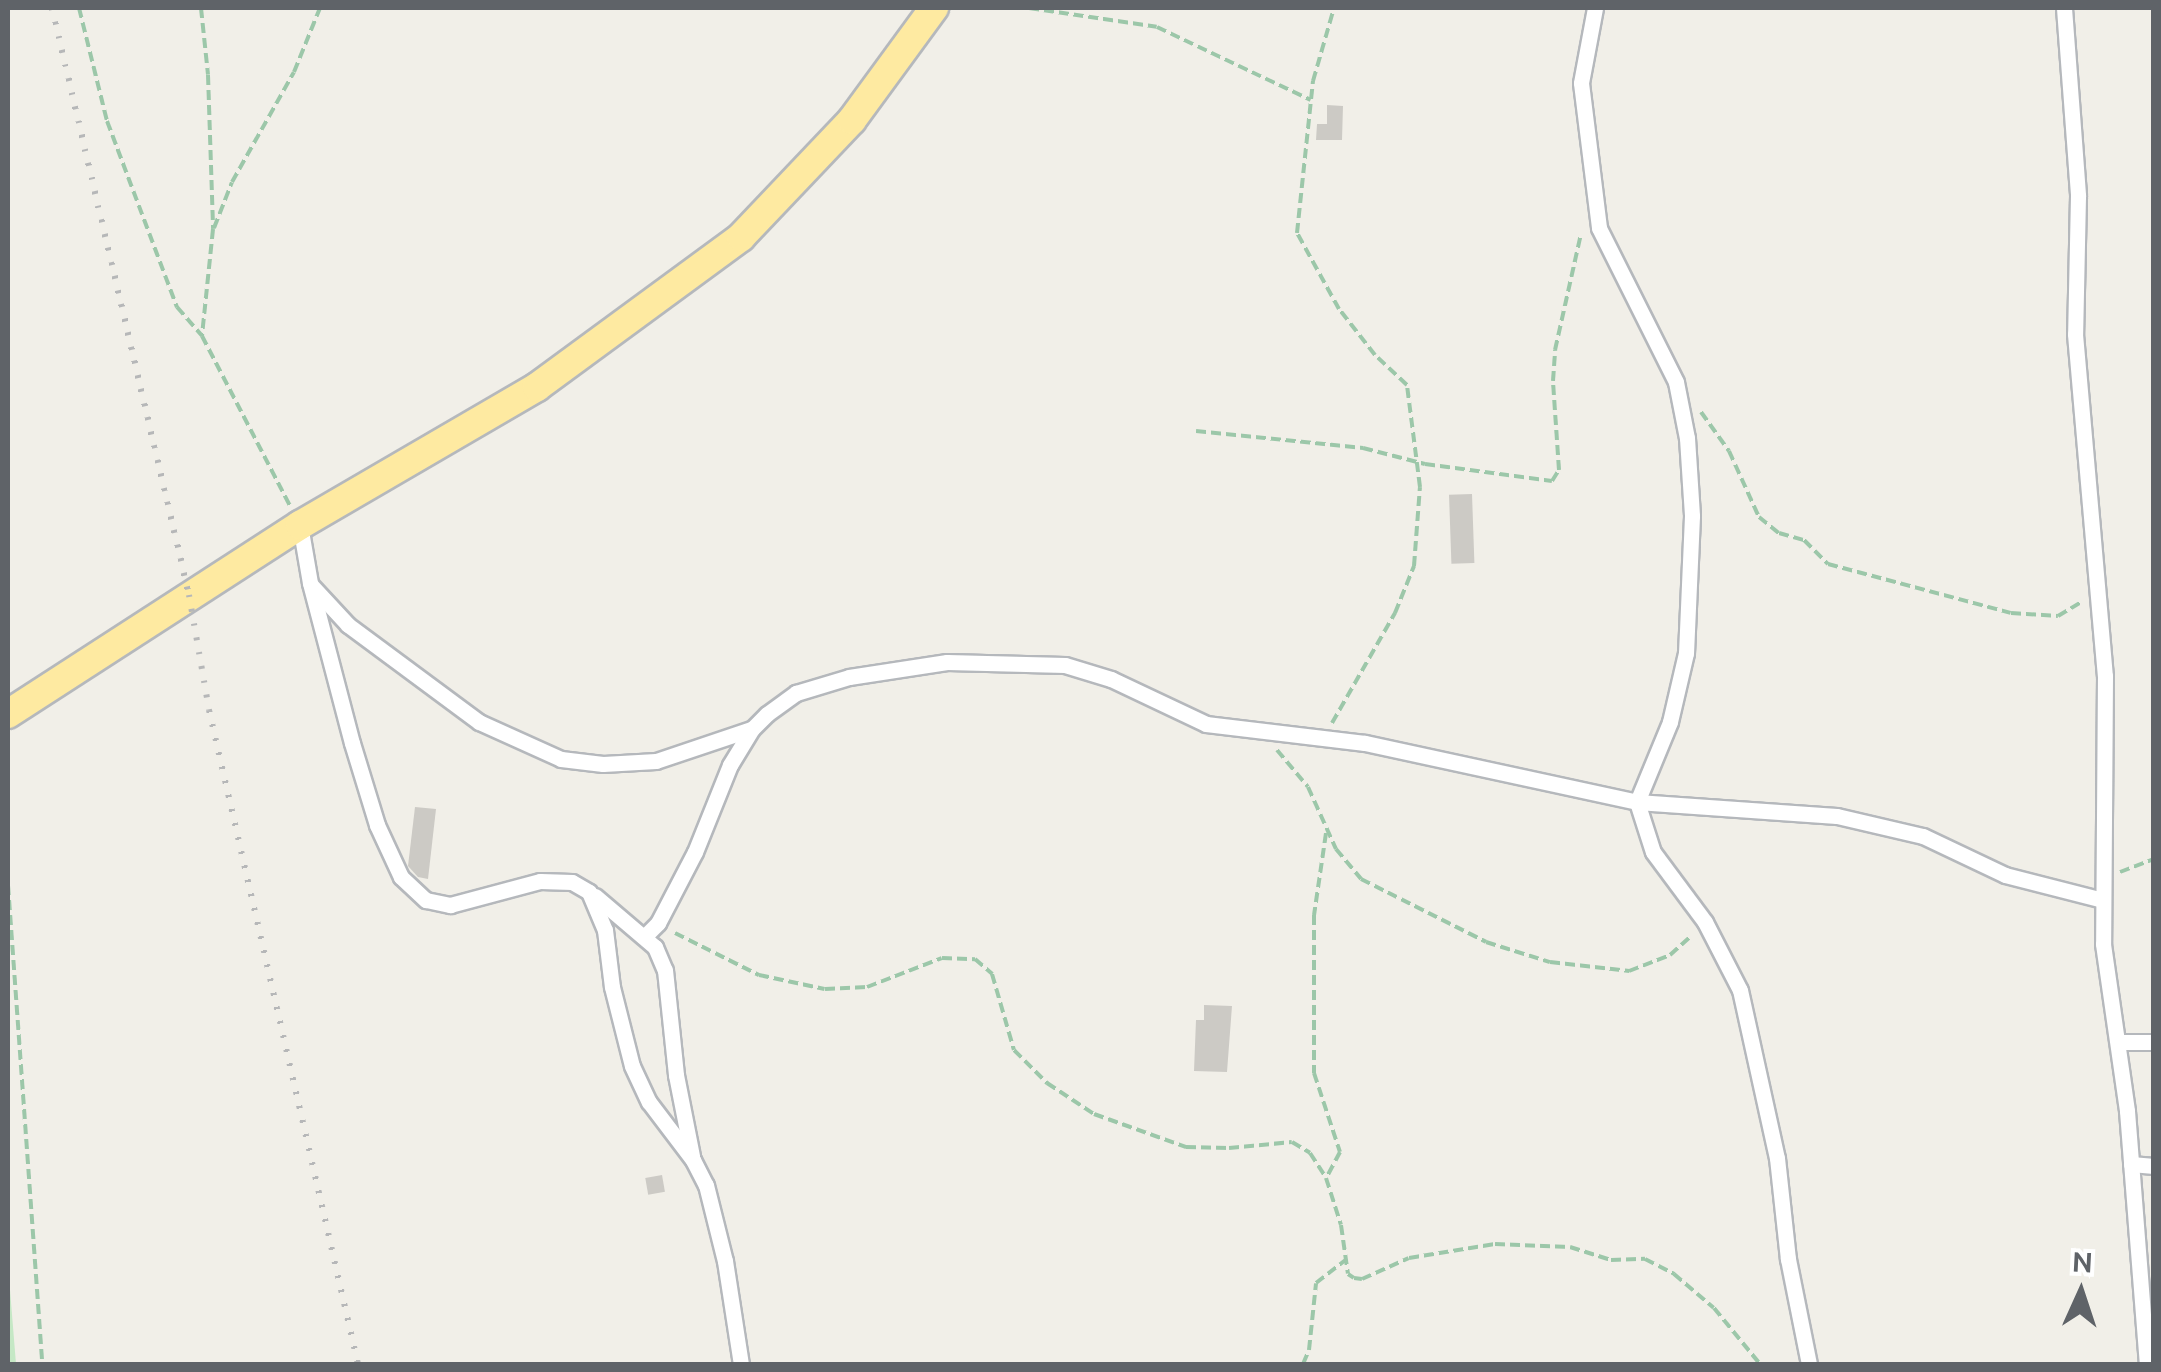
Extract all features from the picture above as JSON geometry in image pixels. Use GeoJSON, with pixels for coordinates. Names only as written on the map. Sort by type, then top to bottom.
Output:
{"type":"FeatureCollection","features":[{"type":"Feature","properties":{"kind":"highway"},"geometry":{"type":"LineString","coordinates":[[8,714],[300,525],[537,387],[741,237],[852,120],[934,8]]}},
{"type":"Feature","properties":{"kind":"street"},"geometry":{"type":"LineString","coordinates":[[1595,8],[1581,83],[1594,202],[1604,240],[1676,382],[1687,438],[1692,516],[1686,653],[1670,722],[1637,802],[1653,852],[1705,922],[1740,990],[1754,1042],[1810,1364]]}},
{"type":"Feature","properties":{"kind":"street"},"geometry":{"type":"LineString","coordinates":[[2064,8],[2078,196],[2075,334],[2106,676],[2103,944],[2131,1164],[2147,1364]]}},
{"type":"Feature","properties":{"kind":"street"},"geometry":{"type":"LineString","coordinates":[[300,525],[310,582],[376,825],[400,878],[426,900],[450,905],[540,881],[572,882],[590,892],[655,948],[664,970],[676,1075],[693,1160],[715,1213],[742,1364]]}},
{"type":"Feature","properties":{"kind":"street"},"geometry":{"type":"LineString","coordinates":[[310,582],[348,624],[479,722],[562,759],[603,764],[656,761],[752,729]]}},
{"type":"Feature","properties":{"kind":"street"},"geometry":{"type":"LineString","coordinates":[[644,937],[658,923],[695,852],[730,765],[752,729],[796,693],[849,677],[947,662],[1040,661],[1111,680],[1206,724],[1324,736],[1637,802],[1811,812],[1868,822],[1923,836],[2038,886],[2103,900]]}},
{"type":"Feature","properties":{"kind":"street"},"geometry":{"type":"LineString","coordinates":[[590,892],[606,930],[612,987],[632,1066],[649,1102],[693,1160]]}},
{"type":"Feature","properties":{"kind":"street"},"geometry":{"type":"LineString","coordinates":[[2118,1042],[2154,1042]]}},
{"type":"Feature","properties":{"kind":"street"},"geometry":{"type":"LineString","coordinates":[[2131,1164],[2154,1166]]}},
{"type":"Feature","properties":{"kind":"path"},"geometry":{"type":"LineString","coordinates":[[79,8],[106,121],[177,307],[202,336],[300,525]]}},
{"type":"Feature","properties":{"kind":"path"},"geometry":{"type":"LineString","coordinates":[[201,8],[208,75],[213,229],[202,336]]}},
{"type":"Feature","properties":{"kind":"path"},"geometry":{"type":"LineString","coordinates":[[213,229],[232,182],[294,72],[320,8]]}},
{"type":"Feature","properties":{"kind":"path"},"geometry":{"type":"LineString","coordinates":[[1029,8],[1156,27],[1312,101]]}},
{"type":"Feature","properties":{"kind":"path"},"geometry":{"type":"LineString","coordinates":[[1324,736],[1395,612],[1414,566],[1420,512],[1418,461],[1409,430],[1407,385],[1376,355],[1339,309],[1298,233],[1313,82],[1334,8]]}},
{"type":"Feature","properties":{"kind":"path"},"geometry":{"type":"LineString","coordinates":[[1196,431],[1363,448],[1418,461],[1544,480],[1556,478],[1555,350],[1564,326],[1575,250],[1594,202]]}},
{"type":"Feature","properties":{"kind":"path"},"geometry":{"type":"LineString","coordinates":[[1676,382],[1728,451],[1759,518],[1779,533],[1804,540],[1828,564],[2037,616],[2058,616],[2098,591]]}},
{"type":"Feature","properties":{"kind":"path"},"geometry":{"type":"LineString","coordinates":[[1258,730],[1308,787],[1346,865],[1382,893],[1486,942],[1550,962],[1609,972],[1652,966],[1705,922]]}},
{"type":"Feature","properties":{"kind":"path"},"geometry":{"type":"LineString","coordinates":[[1326,828],[1314,915],[1314,1073],[1340,1152],[1326,1178]]}},
{"type":"Feature","properties":{"kind":"path"},"geometry":{"type":"LineString","coordinates":[[2104,880],[2154,859]]}},
{"type":"Feature","properties":{"kind":"path"},"geometry":{"type":"LineString","coordinates":[[8,885],[42,1364]]}},
{"type":"Feature","properties":{"kind":"path"},"geometry":{"type":"LineString","coordinates":[[658,923],[706,952],[803,987],[867,987],[942,958],[975,959],[992,974],[1014,1050],[1068,1098],[1140,1133],[1186,1147],[1229,1148],[1292,1142],[1310,1153],[1326,1178],[1348,1274],[1362,1279],[1409,1258],[1495,1244],[1570,1247],[1606,1260],[1645,1259],[1674,1274],[1714,1308],[1760,1364]]}},
{"type":"Feature","properties":{"kind":"path"},"geometry":{"type":"LineString","coordinates":[[1303,1364],[1309,1350],[1316,1283],[1346,1258]]}},
{"type":"Feature","properties":{"kind":"green space"},"geometry":{"type":"Polygon","coordinates":[[[8,1265],[16,1364],[8,1364],[8,1265]]]}},
{"type":"Feature","properties":{"kind":"building"},"geometry":{"type":"Polygon","coordinates":[[[1327,105],[1343,106],[1342,140],[1316,140],[1317,124],[1327,124],[1327,105]]]}},
{"type":"Feature","properties":{"kind":"building"},"geometry":{"type":"Polygon","coordinates":[[[1472,494],[1474,563],[1451,564],[1449,495],[1472,494]]]}},
{"type":"Feature","properties":{"kind":"building"},"geometry":{"type":"Polygon","coordinates":[[[415,807],[436,809],[428,879],[418,877],[408,866],[415,807]]]}},
{"type":"Feature","properties":{"kind":"building"},"geometry":{"type":"Polygon","coordinates":[[[1204,1005],[1232,1006],[1227,1072],[1194,1071],[1196,1020],[1204,1020],[1204,1005]]]}},
{"type":"Feature","properties":{"kind":"building"},"geometry":{"type":"Polygon","coordinates":[[[662,1175],[665,1192],[648,1195],[645,1178],[662,1175]]]}},
{"type":"Feature","properties":{"kind":"railway"},"geometry":{"type":"LineString","coordinates":[[52,8],[189,595],[209,710],[358,1364]]}}]}
